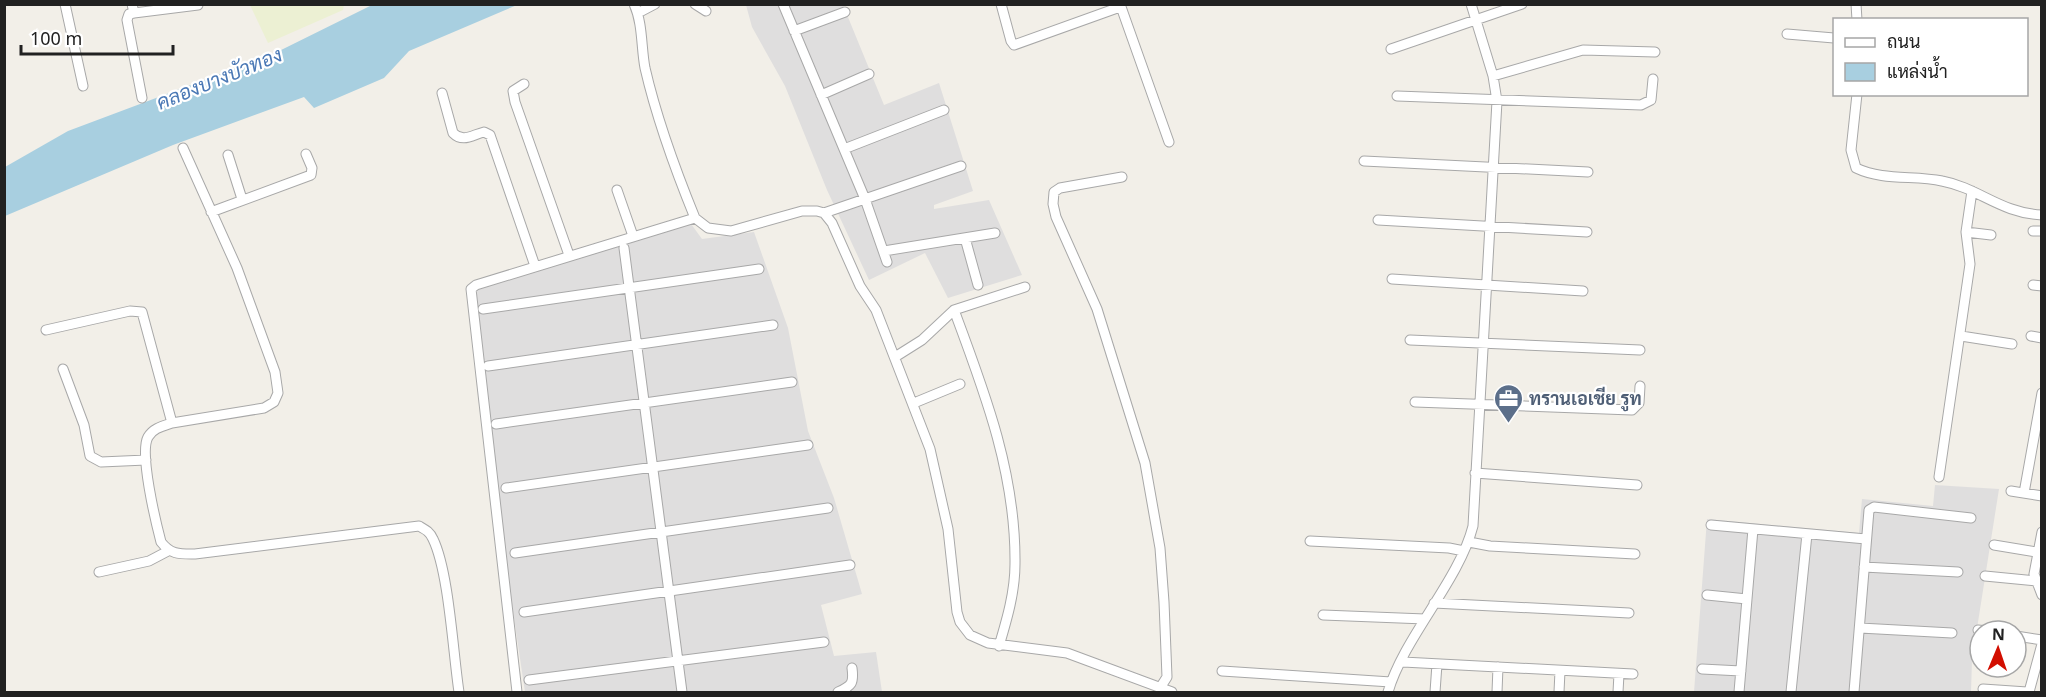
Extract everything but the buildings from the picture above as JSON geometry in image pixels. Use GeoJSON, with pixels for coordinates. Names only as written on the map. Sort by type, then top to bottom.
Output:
{"type":"FeatureCollection","features":[{"type":"Feature","properties":{"kind":"street"},"geometry":{"type":"LineString","coordinates":[[65,4],[83,86]]}},
{"type":"Feature","properties":{"kind":"street"},"geometry":{"type":"LineString","coordinates":[[655,4],[636,9],[645,67],[660,126],[695,218],[708,228],[731,231],[802,211],[824,213],[961,166]]}},
{"type":"Feature","properties":{"kind":"street"},"geometry":{"type":"LineString","coordinates":[[695,4],[706,11]]}},
{"type":"Feature","properties":{"kind":"street"},"geometry":{"type":"LineString","coordinates":[[783,4],[865,199],[887,262]]}},
{"type":"Feature","properties":{"kind":"street"},"geometry":{"type":"LineString","coordinates":[[1000,4],[1014,45],[1120,6],[1169,142]]}},
{"type":"Feature","properties":{"kind":"street"},"geometry":{"type":"LineString","coordinates":[[1388,693],[1391,682],[1469,542],[1473,526],[1497,101],[1493,76],[1471,4]]}},
{"type":"Feature","properties":{"kind":"street"},"geometry":{"type":"LineString","coordinates":[[1391,49],[1522,4]]}},
{"type":"Feature","properties":{"kind":"street"},"geometry":{"type":"LineString","coordinates":[[142,98],[127,20],[129,14],[133,9],[198,5]]}},
{"type":"Feature","properties":{"kind":"street"},"geometry":{"type":"LineString","coordinates":[[794,32],[845,12]]}},
{"type":"Feature","properties":{"kind":"street"},"geometry":{"type":"LineString","coordinates":[[1787,34],[1833,38]]}},
{"type":"Feature","properties":{"kind":"street"},"geometry":{"type":"LineString","coordinates":[[1493,76],[1583,50],[1655,52]]}},
{"type":"Feature","properties":{"kind":"street"},"geometry":{"type":"LineString","coordinates":[[821,95],[868,74]]}},
{"type":"Feature","properties":{"kind":"street"},"geometry":{"type":"LineString","coordinates":[[1397,96],[1641,105],[1651,100],[1653,79]]}},
{"type":"Feature","properties":{"kind":"street"},"geometry":{"type":"LineString","coordinates":[[524,84],[513,91],[515,102],[569,255]]}},
{"type":"Feature","properties":{"kind":"street"},"geometry":{"type":"LineString","coordinates":[[442,93],[453,133],[464,139],[484,132],[490,135],[535,266]]}},
{"type":"Feature","properties":{"kind":"street"},"geometry":{"type":"LineString","coordinates":[[1857,96],[1851,150],[1856,168],[1868,174],[1943,181],[1972,191],[2014,212],[2042,215]]}},
{"type":"Feature","properties":{"kind":"street"},"geometry":{"type":"LineString","coordinates":[[844,149],[944,110]]}},
{"type":"Feature","properties":{"kind":"street"},"geometry":{"type":"LineString","coordinates":[[183,148],[249,298],[274,372],[278,393],[274,402],[264,408],[172,423],[157,428],[149,435],[145,445],[146,460],[159,533],[168,551],[176,554],[195,554],[419,526],[428,531],[434,540],[443,578],[459,693]]}},
{"type":"Feature","properties":{"kind":"street"},"geometry":{"type":"LineString","coordinates":[[211,212],[311,175],[312,168],[306,153]]}},
{"type":"Feature","properties":{"kind":"street"},"geometry":{"type":"LineString","coordinates":[[228,155],[242,199]]}},
{"type":"Feature","properties":{"kind":"street"},"geometry":{"type":"LineString","coordinates":[[1364,161],[1588,172]]}},
{"type":"Feature","properties":{"kind":"street"},"geometry":{"type":"LineString","coordinates":[[1122,177],[1060,188],[1054,192],[1053,204],[1056,217],[1097,309],[1145,463],[1159,538],[1164,602],[1167,677],[1160,688]]}},
{"type":"Feature","properties":{"kind":"street"},"geometry":{"type":"LineString","coordinates":[[617,190],[633,236]]}},
{"type":"Feature","properties":{"kind":"street"},"geometry":{"type":"LineString","coordinates":[[1939,477],[1970,264],[1966,232],[1972,191]]}},
{"type":"Feature","properties":{"kind":"street"},"geometry":{"type":"LineString","coordinates":[[824,213],[832,223],[860,286],[876,310],[914,404],[939,480],[948,529],[957,612],[970,635],[999,645],[1066,653],[1172,693]]}},
{"type":"Feature","properties":{"kind":"street"},"geometry":{"type":"LineString","coordinates":[[517,693],[471,290],[476,285],[569,255],[695,218]]}},
{"type":"Feature","properties":{"kind":"street"},"geometry":{"type":"LineString","coordinates":[[1378,220],[1587,232]]}},
{"type":"Feature","properties":{"kind":"street"},"geometry":{"type":"LineString","coordinates":[[1966,232],[1991,235]]}},
{"type":"Feature","properties":{"kind":"street"},"geometry":{"type":"LineString","coordinates":[[884,251],[995,234]]}},
{"type":"Feature","properties":{"kind":"street"},"geometry":{"type":"LineString","coordinates":[[965,238],[978,285]]}},
{"type":"Feature","properties":{"kind":"street"},"geometry":{"type":"LineString","coordinates":[[624,248],[682,693]]}},
{"type":"Feature","properties":{"kind":"street"},"geometry":{"type":"LineString","coordinates":[[483,309],[759,269]]}},
{"type":"Feature","properties":{"kind":"street"},"geometry":{"type":"LineString","coordinates":[[1392,279],[1583,291]]}},
{"type":"Feature","properties":{"kind":"street"},"geometry":{"type":"LineString","coordinates":[[895,357],[922,340],[954,310],[1026,287]]}},
{"type":"Feature","properties":{"kind":"street"},"geometry":{"type":"LineString","coordinates":[[954,310],[994,419],[1012,506],[1016,566],[1009,612],[999,645]]}},
{"type":"Feature","properties":{"kind":"street"},"geometry":{"type":"LineString","coordinates":[[46,330],[130,311],[142,312],[172,423]]}},
{"type":"Feature","properties":{"kind":"street"},"geometry":{"type":"LineString","coordinates":[[488,366],[773,325]]}},
{"type":"Feature","properties":{"kind":"street"},"geometry":{"type":"LineString","coordinates":[[1961,336],[2012,344]]}},
{"type":"Feature","properties":{"kind":"street"},"geometry":{"type":"LineString","coordinates":[[2031,336],[2042,338]]}},
{"type":"Feature","properties":{"kind":"street"},"geometry":{"type":"LineString","coordinates":[[1410,340],[1640,350]]}},
{"type":"Feature","properties":{"kind":"street"},"geometry":{"type":"LineString","coordinates":[[63,369],[84,425],[90,456],[101,462],[146,460]]}},
{"type":"Feature","properties":{"kind":"street"},"geometry":{"type":"LineString","coordinates":[[496,424],[792,382]]}},
{"type":"Feature","properties":{"kind":"street"},"geometry":{"type":"LineString","coordinates":[[914,404],[960,384]]}},
{"type":"Feature","properties":{"kind":"street"},"geometry":{"type":"LineString","coordinates":[[1414,402],[1632,410],[1639,403],[1640,386]]}},
{"type":"Feature","properties":{"kind":"street"},"geometry":{"type":"LineString","coordinates":[[2024,493],[2042,393]]}},
{"type":"Feature","properties":{"kind":"street"},"geometry":{"type":"LineString","coordinates":[[506,488],[808,445]]}},
{"type":"Feature","properties":{"kind":"street"},"geometry":{"type":"LineString","coordinates":[[1475,473],[1636,485]]}},
{"type":"Feature","properties":{"kind":"street"},"geometry":{"type":"LineString","coordinates":[[2011,491],[2042,496]]}},
{"type":"Feature","properties":{"kind":"street"},"geometry":{"type":"LineString","coordinates":[[1854,693],[1869,510],[1874,507],[1971,518]]}},
{"type":"Feature","properties":{"kind":"street"},"geometry":{"type":"LineString","coordinates":[[515,553],[828,508]]}},
{"type":"Feature","properties":{"kind":"street"},"geometry":{"type":"LineString","coordinates":[[1712,525],[1866,539]]}},
{"type":"Feature","properties":{"kind":"street"},"geometry":{"type":"LineString","coordinates":[[1739,693],[1753,529]]}},
{"type":"Feature","properties":{"kind":"street"},"geometry":{"type":"LineString","coordinates":[[2042,532],[2036,581],[2042,595]]}},
{"type":"Feature","properties":{"kind":"street"},"geometry":{"type":"LineString","coordinates":[[1791,693],[1807,534]]}},
{"type":"Feature","properties":{"kind":"street"},"geometry":{"type":"LineString","coordinates":[[1310,541],[1449,548],[1464,551]]}},
{"type":"Feature","properties":{"kind":"street"},"geometry":{"type":"LineString","coordinates":[[1469,542],[1490,546],[1635,554]]}},
{"type":"Feature","properties":{"kind":"street"},"geometry":{"type":"LineString","coordinates":[[1994,545],[2040,553]]}},
{"type":"Feature","properties":{"kind":"street"},"geometry":{"type":"LineString","coordinates":[[99,572],[149,561],[168,551]]}},
{"type":"Feature","properties":{"kind":"street"},"geometry":{"type":"LineString","coordinates":[[524,612],[850,565]]}},
{"type":"Feature","properties":{"kind":"street"},"geometry":{"type":"LineString","coordinates":[[1864,567],[1958,572]]}},
{"type":"Feature","properties":{"kind":"street"},"geometry":{"type":"LineString","coordinates":[[1985,576],[2036,581]]}},
{"type":"Feature","properties":{"kind":"street"},"geometry":{"type":"LineString","coordinates":[[1707,595],[1747,599]]}},
{"type":"Feature","properties":{"kind":"street"},"geometry":{"type":"LineString","coordinates":[[1434,603],[1629,613]]}},
{"type":"Feature","properties":{"kind":"street"},"geometry":{"type":"LineString","coordinates":[[1323,615],[1425,619]]}},
{"type":"Feature","properties":{"kind":"street"},"geometry":{"type":"LineString","coordinates":[[1860,628],[1952,633]]}},
{"type":"Feature","properties":{"kind":"street"},"geometry":{"type":"LineString","coordinates":[[529,680],[824,642]]}},
{"type":"Feature","properties":{"kind":"street"},"geometry":{"type":"LineString","coordinates":[[1983,689],[2028,693],[2042,642]]}},
{"type":"Feature","properties":{"kind":"street"},"geometry":{"type":"LineString","coordinates":[[1402,662],[1633,675]]}},
{"type":"Feature","properties":{"kind":"street"},"geometry":{"type":"LineString","coordinates":[[1435,693],[1437,664]]}},
{"type":"Feature","properties":{"kind":"street"},"geometry":{"type":"LineString","coordinates":[[1497,693],[1498,667]]}},
{"type":"Feature","properties":{"kind":"street"},"geometry":{"type":"LineString","coordinates":[[838,693],[851,686],[854,680],[852,668]]}},
{"type":"Feature","properties":{"kind":"street"},"geometry":{"type":"LineString","coordinates":[[1702,669],[1741,671]]}},
{"type":"Feature","properties":{"kind":"street"},"geometry":{"type":"LineString","coordinates":[[1222,671],[1391,682]]}},
{"type":"Feature","properties":{"kind":"street"},"geometry":{"type":"LineString","coordinates":[[1559,693],[1560,671]]}},
{"type":"Feature","properties":{"kind":"street"},"geometry":{"type":"LineString","coordinates":[[1618,693],[1619,674]]}},
{"type":"Feature","properties":{"kind":"shaded area"},"geometry":{"type":"Polygon","coordinates":[[[746,5],[843,5],[884,105],[939,83],[973,191],[934,205],[934,209],[989,200],[1022,275],[948,298],[925,253],[869,280],[827,190],[785,86],[752,27],[746,5]]]}},
{"type":"Feature","properties":{"kind":"shaded area"},"geometry":{"type":"Polygon","coordinates":[[[686,217],[702,239],[754,232],[788,328],[808,431],[834,498],[862,594],[821,605],[834,656],[876,652],[882,692],[525,692],[492,470],[475,282],[686,217]]]}},
{"type":"Feature","properties":{"kind":"shaded area"},"geometry":{"type":"Polygon","coordinates":[[[1935,485],[1999,489],[1978,619],[1968,619],[1968,679],[1971,679],[1971,692],[1694,692],[1707,519],[1859,533],[1862,499],[1933,506],[1935,485]]]}},
{"type":"Feature","properties":{"kind":"green space"},"geometry":{"type":"Polygon","coordinates":[[[250,5],[344,5],[343,10],[268,43],[250,5]]]}},
{"type":"Feature","properties":{"kind":"water","name":"คลองบางบัวทอง"},"geometry":{"type":"Polygon","coordinates":[[[372,5],[517,5],[409,51],[384,78],[314,108],[304,97],[173,145],[5,216],[5,167],[68,131],[271,55],[372,5]]]}},
{"type":"Feature","properties":{"kind":"place","name":"ทรานเอเชีย รูท"},"geometry":{"type":"Point","coordinates":[1508,424]}}]}
